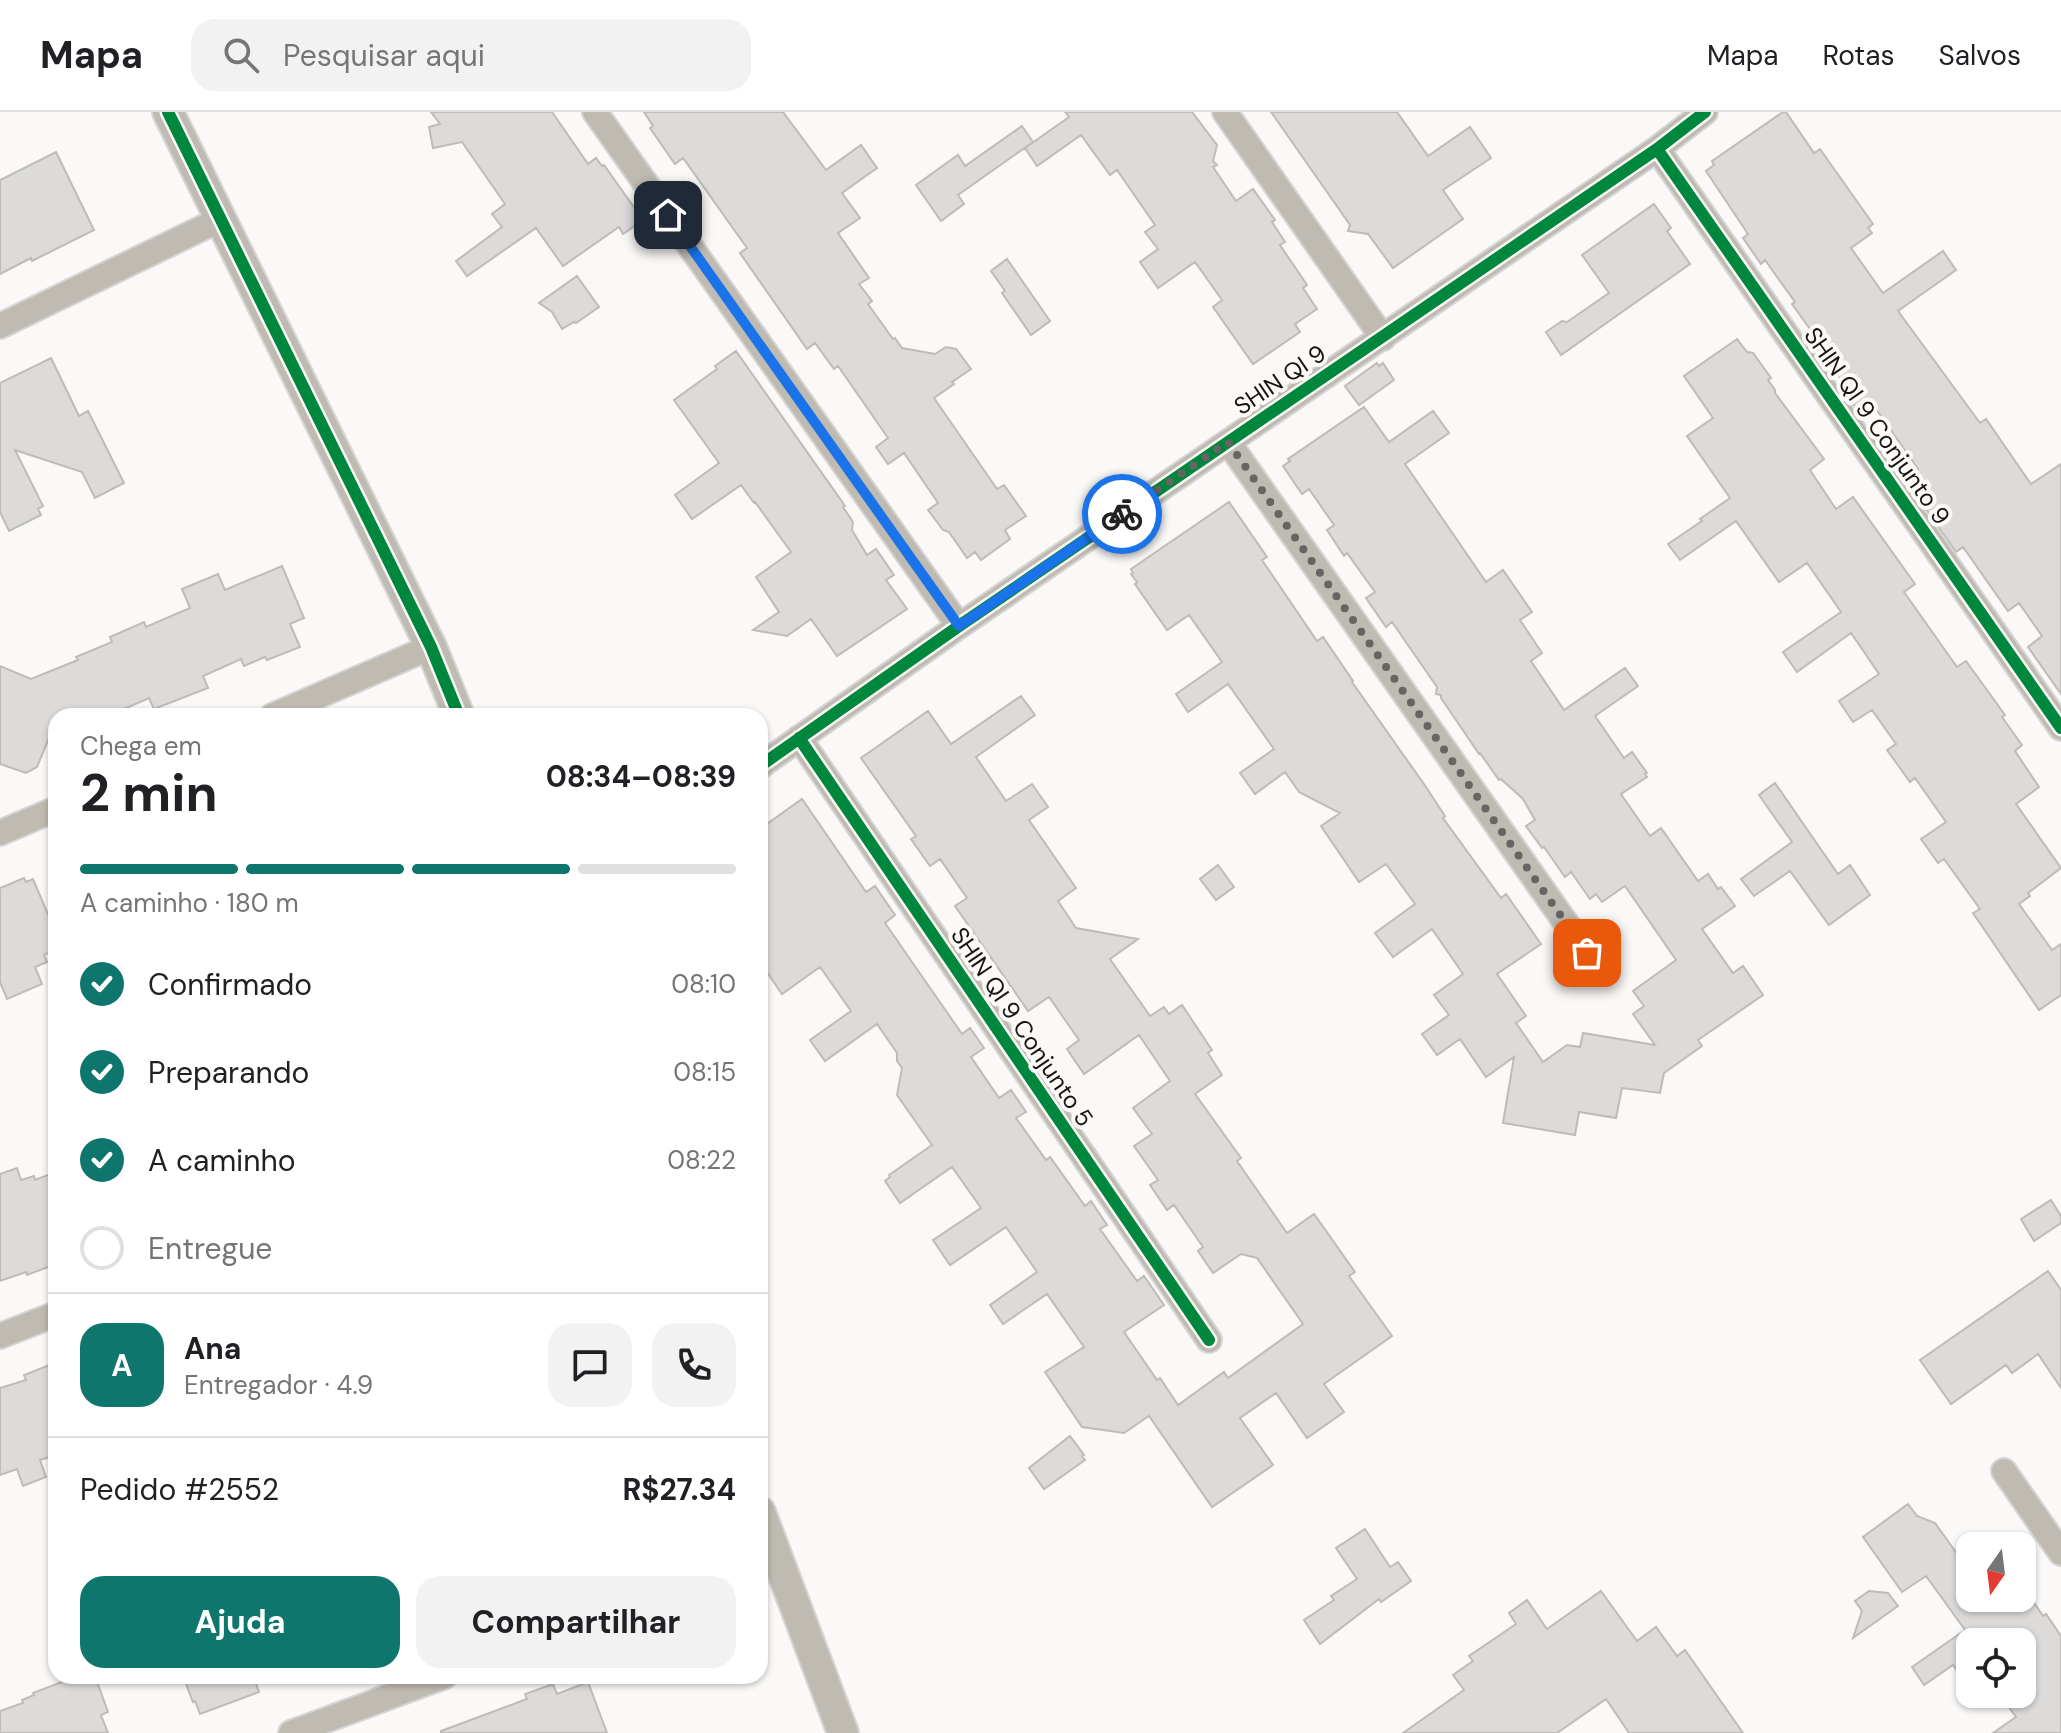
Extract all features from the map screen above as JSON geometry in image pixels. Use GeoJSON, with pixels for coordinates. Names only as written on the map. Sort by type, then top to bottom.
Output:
{"type":"FeatureCollection","features":[{"type":"Feature","properties":{"kind":"street"},"geometry":{"type":"LineString","coordinates":[[168,112],[431,647],[456,708]]}},
{"type":"Feature","properties":{"kind":"street"},"geometry":{"type":"LineString","coordinates":[[595,112],[959,626]]}},
{"type":"Feature","properties":{"kind":"street"},"geometry":{"type":"LineString","coordinates":[[1225,112],[1383,338]]}},
{"type":"Feature","properties":{"kind":"street","name":"SHIN QI 9"},"geometry":{"type":"LineString","coordinates":[[768,760],[959,626],[1657,149],[1705,112]]}},
{"type":"Feature","properties":{"kind":"street","name":"SHIN QI 9 Conjunto 9"},"geometry":{"type":"LineString","coordinates":[[1657,149],[2061,728]]}},
{"type":"Feature","properties":{"kind":"street"},"geometry":{"type":"LineString","coordinates":[[0,326],[221,219]]}},
{"type":"Feature","properties":{"kind":"street"},"geometry":{"type":"LineString","coordinates":[[1228,442],[1587,953]]}},
{"type":"Feature","properties":{"kind":"street"},"geometry":{"type":"LineString","coordinates":[[290,708],[431,647]]}},
{"type":"Feature","properties":{"kind":"street","name":"SHIN QI 9 Conjunto 5"},"geometry":{"type":"LineString","coordinates":[[799,738],[1209,1340]]}},
{"type":"Feature","properties":{"kind":"street"},"geometry":{"type":"LineString","coordinates":[[0,833],[48,812]]}},
{"type":"Feature","properties":{"kind":"street"},"geometry":{"type":"LineString","coordinates":[[0,1336],[48,1317]]}},
{"type":"Feature","properties":{"kind":"street"},"geometry":{"type":"LineString","coordinates":[[2004,1471],[2061,1553]]}},
{"type":"Feature","properties":{"kind":"street"},"geometry":{"type":"LineString","coordinates":[[768,1557],[843,1733]]}},
{"type":"Feature","properties":{"kind":"street"},"geometry":{"type":"LineString","coordinates":[[291,1733],[423,1684]]}},
{"type":"Feature","properties":{"kind":"building"},"geometry":{"type":"Polygon","coordinates":[[[431,112],[552,112],[588,164],[596,158],[604,165],[643,220],[623,234],[619,227],[563,266],[536,228],[467,276],[456,261],[502,227],[492,214],[505,204],[462,142],[433,148],[429,127],[440,124],[431,112]]]}},
{"type":"Feature","properties":{"kind":"building"},"geometry":{"type":"Polygon","coordinates":[[[644,112],[783,112],[826,170],[861,145],[877,168],[842,193],[860,218],[838,233],[869,278],[859,284],[872,301],[868,304],[893,339],[902,348],[935,354],[946,347],[956,349],[971,369],[934,398],[997,489],[1004,485],[1026,516],[1005,530],[1010,539],[981,560],[975,552],[967,558],[949,532],[943,530],[928,510],[938,503],[904,453],[888,464],[876,447],[888,438],[861,399],[838,366],[834,369],[815,343],[807,349],[740,253],[747,248],[683,158],[675,164],[650,128],[653,126],[644,112]]]}},
{"type":"Feature","properties":{"kind":"building"},"geometry":{"type":"Polygon","coordinates":[[[1065,112],[1192,112],[1217,145],[1213,161],[1217,165],[1213,167],[1236,201],[1253,189],[1275,220],[1272,222],[1285,242],[1280,245],[1307,285],[1303,288],[1317,309],[1295,324],[1300,332],[1253,364],[1213,307],[1222,300],[1195,262],[1158,288],[1140,262],[1158,249],[1145,232],[1155,225],[1117,170],[1110,175],[1081,135],[1037,166],[1025,148],[1069,117],[1065,112]]]}},
{"type":"Feature","properties":{"kind":"building"},"geometry":{"type":"Polygon","coordinates":[[[1271,112],[1397,112],[1428,156],[1470,127],[1491,158],[1443,190],[1463,219],[1393,268],[1368,234],[1348,231],[1350,225],[1271,112]]]}},
{"type":"Feature","properties":{"kind":"building"},"geometry":{"type":"Polygon","coordinates":[[[1783,112],[1814,153],[1820,149],[1873,224],[1868,228],[1872,233],[1851,248],[1883,293],[1943,251],[1956,270],[1898,311],[1980,423],[1986,419],[2031,484],[2061,464],[2061,694],[2028,647],[2042,636],[2019,603],[2008,611],[1963,547],[1956,552],[1905,479],[1918,469],[1876,409],[1863,418],[1842,387],[1845,385],[1812,338],[1815,336],[1792,304],[1795,302],[1765,260],[1761,264],[1743,238],[1748,234],[1706,171],[1714,165],[1712,161],[1783,112]]]}},
{"type":"Feature","properties":{"kind":"building"},"geometry":{"type":"Polygon","coordinates":[[[1022,126],[1033,142],[958,195],[964,204],[941,221],[916,185],[958,155],[965,166],[1022,126]]]}},
{"type":"Feature","properties":{"kind":"building"},"geometry":{"type":"Polygon","coordinates":[[[56,152],[94,230],[0,274],[0,180],[56,152]]]}},
{"type":"Feature","properties":{"kind":"building"},"geometry":{"type":"Polygon","coordinates":[[[1654,204],[1671,228],[1667,231],[1690,264],[1561,355],[1546,332],[1562,321],[1567,322],[1609,293],[1582,255],[1654,204]]]}},
{"type":"Feature","properties":{"kind":"building"},"geometry":{"type":"Polygon","coordinates":[[[1007,259],[1050,321],[1031,335],[991,271],[1007,259]]]}},
{"type":"Feature","properties":{"kind":"building"},"geometry":{"type":"Polygon","coordinates":[[[577,276],[599,307],[562,329],[552,312],[539,303],[577,276]]]}},
{"type":"Feature","properties":{"kind":"building"},"geometry":{"type":"Polygon","coordinates":[[[1737,339],[1747,352],[1753,353],[1771,378],[1768,380],[1775,393],[1824,459],[1810,470],[1836,509],[1853,497],[1915,584],[1904,592],[1957,667],[1966,661],[2005,715],[2002,717],[2022,745],[2015,751],[2039,787],[2016,804],[2061,868],[2028,893],[2030,896],[2019,904],[2052,950],[2061,944],[2061,995],[2039,1010],[1973,913],[1980,909],[1944,859],[1938,863],[1921,839],[1946,822],[1915,778],[1910,782],[1887,750],[1896,744],[1872,710],[1853,722],[1839,701],[1879,674],[1851,633],[1797,672],[1783,652],[1841,612],[1807,563],[1779,582],[1736,521],[1680,560],[1668,544],[1730,498],[1687,436],[1713,418],[1684,376],[1737,339]]]}},
{"type":"Feature","properties":{"kind":"building"},"geometry":{"type":"Polygon","coordinates":[[[736,351],[845,506],[853,522],[852,530],[867,555],[876,549],[894,575],[886,580],[907,609],[837,656],[811,619],[787,636],[753,630],[779,612],[756,577],[791,552],[741,485],[692,519],[675,495],[719,463],[674,400],[736,351]]]}},
{"type":"Feature","properties":{"kind":"building"},"geometry":{"type":"Polygon","coordinates":[[[51,358],[79,416],[88,411],[124,483],[95,498],[82,472],[15,450],[43,506],[38,509],[41,515],[9,531],[0,512],[0,383],[51,358]]]}},
{"type":"Feature","properties":{"kind":"building"},"geometry":{"type":"Polygon","coordinates":[[[1377,363],[1379,366],[1383,363],[1394,380],[1359,405],[1345,386],[1377,363]]]}},
{"type":"Feature","properties":{"kind":"building"},"geometry":{"type":"Polygon","coordinates":[[[1364,407],[1389,442],[1433,411],[1449,433],[1405,464],[1486,582],[1503,570],[1532,612],[1520,620],[1542,653],[1531,661],[1564,710],[1625,668],[1638,686],[1595,716],[1624,758],[1632,752],[1647,773],[1647,777],[1621,794],[1650,836],[1661,828],[1698,881],[1708,874],[1735,906],[1702,929],[1733,973],[1743,966],[1763,995],[1698,1040],[1702,1046],[1664,1073],[1660,1093],[1622,1088],[1616,1118],[1579,1112],[1575,1135],[1503,1123],[1514,1057],[1486,1077],[1460,1039],[1437,1055],[1422,1034],[1449,1015],[1434,995],[1463,974],[1432,929],[1393,957],[1375,933],[1415,904],[1386,864],[1359,882],[1321,826],[1340,813],[1299,792],[1285,772],[1255,794],[1240,773],[1274,749],[1228,684],[1188,712],[1176,694],[1222,662],[1189,615],[1167,630],[1131,574],[1131,569],[1229,502],[1267,557],[1262,560],[1317,641],[1323,637],[1426,787],[1445,816],[1443,818],[1501,898],[1506,894],[1541,944],[1497,974],[1526,1016],[1516,1023],[1543,1062],[1567,1045],[1580,1047],[1583,1033],[1655,1045],[1633,1014],[1644,1006],[1633,991],[1676,960],[1625,886],[1602,902],[1596,894],[1590,899],[1571,872],[1565,877],[1526,826],[1535,820],[1523,799],[1499,780],[1479,754],[1441,695],[1436,694],[1437,687],[1392,622],[1386,627],[1366,598],[1375,592],[1347,553],[1344,556],[1327,530],[1334,525],[1309,489],[1302,494],[1283,466],[1290,461],[1288,459],[1364,407]]]}},
{"type":"Feature","properties":{"kind":"building"},"geometry":{"type":"Polygon","coordinates":[[[282,566],[304,618],[290,624],[300,647],[244,666],[241,659],[203,676],[208,688],[157,708],[154,708],[149,698],[126,708],[48,708],[48,740],[37,767],[26,773],[0,764],[0,666],[31,679],[112,642],[110,637],[144,622],[146,627],[190,608],[182,589],[218,574],[225,590],[282,566]]]}},
{"type":"Feature","properties":{"kind":"building"},"geometry":{"type":"Polygon","coordinates":[[[1021,696],[1035,715],[976,757],[1006,801],[1032,784],[1048,807],[1029,820],[1076,888],[1058,901],[1076,928],[1138,939],[1110,959],[1150,1016],[1164,1007],[1169,1014],[1182,1005],[1212,1050],[1208,1053],[1222,1075],[1195,1094],[1241,1158],[1237,1161],[1287,1233],[1314,1214],[1355,1272],[1349,1276],[1392,1336],[1324,1384],[1344,1412],[1307,1438],[1276,1393],[1240,1418],[1273,1465],[1212,1507],[1149,1416],[1124,1433],[1082,1427],[1045,1372],[1084,1347],[1047,1294],[1003,1324],[990,1305],[1037,1272],[1006,1227],[950,1265],[933,1240],[981,1208],[952,1167],[900,1203],[885,1181],[932,1145],[897,1095],[902,1068],[897,1061],[897,1053],[877,1024],[825,1061],[810,1040],[851,1011],[820,967],[782,994],[768,974],[768,823],[802,799],[866,892],[875,886],[895,915],[885,923],[962,1034],[970,1028],[984,1048],[971,1057],[999,1098],[1011,1090],[1026,1112],[1016,1118],[1046,1160],[1050,1157],[1085,1206],[1091,1201],[1107,1225],[1100,1229],[1137,1281],[1144,1276],[1164,1305],[1124,1332],[1178,1405],[1224,1372],[1228,1378],[1303,1324],[1257,1258],[1241,1254],[1213,1273],[1198,1251],[1203,1247],[1174,1205],[1167,1210],[1150,1185],[1158,1180],[1134,1146],[1152,1134],[1133,1108],[1170,1081],[1139,1035],[1084,1074],[1067,1049],[1079,1040],[1049,997],[1028,1011],[955,906],[967,898],[940,859],[930,866],[911,839],[916,836],[861,758],[928,711],[951,744],[1021,696]]]}},
{"type":"Feature","properties":{"kind":"building"},"geometry":{"type":"Polygon","coordinates":[[[1775,783],[1838,874],[1850,865],[1870,895],[1829,925],[1790,871],[1754,896],[1741,879],[1792,842],[1759,795],[1775,783]]]}},
{"type":"Feature","properties":{"kind":"building"},"geometry":{"type":"Polygon","coordinates":[[[1218,865],[1234,887],[1216,900],[1200,879],[1218,865]]]}},
{"type":"Feature","properties":{"kind":"building"},"geometry":{"type":"Polygon","coordinates":[[[24,878],[26,882],[33,879],[48,914],[48,953],[44,955],[47,962],[35,967],[42,984],[7,999],[0,982],[0,888],[24,878]]]}},
{"type":"Feature","properties":{"kind":"building"},"geometry":{"type":"Polygon","coordinates":[[[17,1168],[21,1180],[34,1176],[35,1180],[48,1175],[48,1267],[0,1281],[0,1174],[17,1168]]]}},
{"type":"Feature","properties":{"kind":"building"},"geometry":{"type":"Polygon","coordinates":[[[2051,1200],[2061,1216],[2061,1223],[2034,1241],[2021,1219],[2051,1200]]]}},
{"type":"Feature","properties":{"kind":"building"},"geometry":{"type":"Polygon","coordinates":[[[2048,1271],[2061,1290],[2061,1388],[2038,1354],[2012,1373],[2006,1365],[1951,1404],[1920,1360],[2048,1271]]]}},
{"type":"Feature","properties":{"kind":"building"},"geometry":{"type":"Polygon","coordinates":[[[48,1366],[48,1458],[40,1460],[46,1477],[23,1486],[17,1469],[0,1475],[0,1388],[26,1380],[24,1375],[48,1366]]]}},
{"type":"Feature","properties":{"kind":"building"},"geometry":{"type":"Polygon","coordinates":[[[1070,1436],[1085,1460],[1044,1489],[1029,1468],[1070,1436]]]}},
{"type":"Feature","properties":{"kind":"building"},"geometry":{"type":"Polygon","coordinates":[[[1908,1504],[1917,1516],[1935,1523],[1956,1552],[1956,1612],[2036,1612],[2036,1606],[2043,1616],[2046,1614],[2061,1636],[2061,1733],[1993,1733],[2016,1717],[2009,1708],[2036,1708],[2036,1628],[1964,1628],[1926,1576],[1902,1592],[1863,1537],[1908,1504]]]}},
{"type":"Feature","properties":{"kind":"building"},"geometry":{"type":"Polygon","coordinates":[[[1365,1529],[1390,1567],[1398,1562],[1411,1581],[1381,1602],[1379,1599],[1320,1644],[1304,1620],[1334,1600],[1331,1596],[1357,1579],[1336,1548],[1365,1529]]]}},
{"type":"Feature","properties":{"kind":"building"},"geometry":{"type":"Polygon","coordinates":[[[1601,1591],[1637,1641],[1656,1627],[1677,1656],[1685,1650],[1743,1733],[1629,1733],[1606,1699],[1557,1733],[1403,1733],[1464,1690],[1453,1675],[1473,1661],[1469,1656],[1516,1624],[1509,1613],[1527,1600],[1547,1629],[1601,1591]]]}},
{"type":"Feature","properties":{"kind":"building"},"geometry":{"type":"Polygon","coordinates":[[[1869,1591],[1888,1593],[1898,1606],[1853,1638],[1862,1611],[1855,1601],[1869,1591]]]}},
{"type":"Feature","properties":{"kind":"building"},"geometry":{"type":"Polygon","coordinates":[[[1956,1636],[1956,1669],[1953,1665],[1924,1685],[1912,1667],[1956,1636]]]}},
{"type":"Feature","properties":{"kind":"building"},"geometry":{"type":"Polygon","coordinates":[[[56,1684],[98,1684],[108,1712],[101,1715],[108,1733],[0,1733],[0,1711],[23,1703],[22,1700],[56,1684]]]}},
{"type":"Feature","properties":{"kind":"building"},"geometry":{"type":"Polygon","coordinates":[[[186,1684],[256,1684],[259,1692],[200,1714],[186,1684]]]}},
{"type":"Feature","properties":{"kind":"building"},"geometry":{"type":"Polygon","coordinates":[[[553,1684],[557,1694],[589,1684],[607,1733],[441,1733],[527,1699],[525,1694],[553,1684]]]}},
{"type":"Feature","properties":{"kind":"cycle path"},"geometry":{"type":"LineString","coordinates":[[168,112],[431,647],[456,708]]}},
{"type":"Feature","properties":{"kind":"cycle path"},"geometry":{"type":"LineString","coordinates":[[768,760],[959,626],[1657,149],[1705,112]]}},
{"type":"Feature","properties":{"kind":"cycle path"},"geometry":{"type":"LineString","coordinates":[[1657,149],[2061,728]]}},
{"type":"Feature","properties":{"kind":"cycle path"},"geometry":{"type":"LineString","coordinates":[[799,738],[1209,1340]]}},
{"type":"Feature","properties":{"kind":"way so far"},"geometry":{"type":"LineString","coordinates":[[1122,514],[1228,442],[1587,953]]}},
{"type":"Feature","properties":{"kind":"route"},"geometry":{"type":"LineString","coordinates":[[668,215],[959,626],[1122,514]]}}]}
